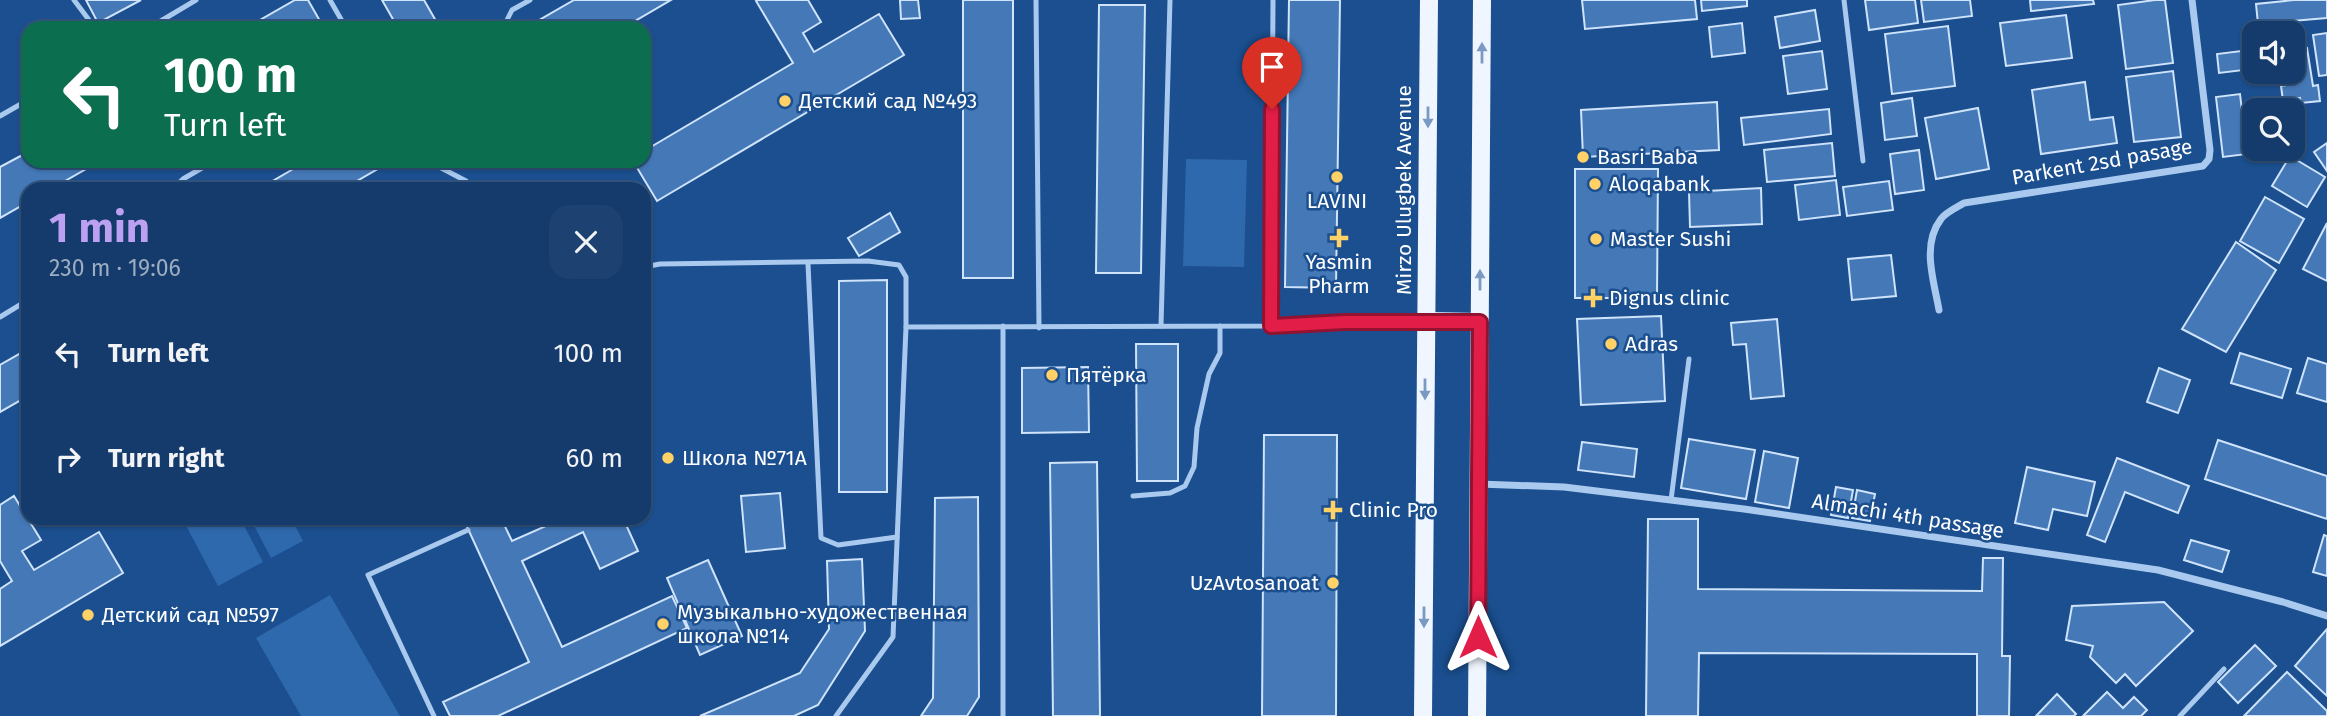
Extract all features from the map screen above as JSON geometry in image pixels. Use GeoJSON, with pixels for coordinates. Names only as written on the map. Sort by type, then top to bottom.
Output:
{"type":"FeatureCollection","features":[{"type":"Feature","properties":{"kind":"main road","name":"Mirzo Ulugbek Avenue"},"geometry":{"type":"LineString","coordinates":[[1423,716],[1429,0]]}},
{"type":"Feature","properties":{"kind":"main road"},"geometry":{"type":"LineString","coordinates":[[1477,716],[1482,0]]}},
{"type":"Feature","properties":{"kind":"main road"},"geometry":{"type":"LineString","coordinates":[[1426,321],[1480,322]]}},
{"type":"Feature","properties":{"kind":"street","name":"Parkent 2sd pasage"},"geometry":{"type":"LineString","coordinates":[[1939,310],[1930,256],[1931,237],[1942,217],[1964,203],[2203,166],[2209,159],[2192,0]]}},
{"type":"Feature","properties":{"kind":"street","name":"Almachi 4th passage"},"geometry":{"type":"LineString","coordinates":[[1479,484],[1564,487],[1671,500],[2158,570],[2327,616]]}},
{"type":"Feature","properties":{"kind":"lane"},"geometry":{"type":"LineString","coordinates":[[74,0],[90,21]]}},
{"type":"Feature","properties":{"kind":"lane"},"geometry":{"type":"LineString","coordinates":[[161,21],[196,0]]}},
{"type":"Feature","properties":{"kind":"lane"},"geometry":{"type":"LineString","coordinates":[[330,0],[342,21]]}},
{"type":"Feature","properties":{"kind":"lane"},"geometry":{"type":"LineString","coordinates":[[506,21],[512,10],[530,0]]}},
{"type":"Feature","properties":{"kind":"lane"},"geometry":{"type":"LineString","coordinates":[[1036,0],[1039,328]]}},
{"type":"Feature","properties":{"kind":"lane"},"geometry":{"type":"LineString","coordinates":[[1161,326],[1170,0]]}},
{"type":"Feature","properties":{"kind":"lane"},"geometry":{"type":"LineString","coordinates":[[1271,326],[1273,0]]}},
{"type":"Feature","properties":{"kind":"lane"},"geometry":{"type":"LineString","coordinates":[[1844,0],[1863,161]]}},
{"type":"Feature","properties":{"kind":"lane"},"geometry":{"type":"LineString","coordinates":[[0,116],[21,104]]}},
{"type":"Feature","properties":{"kind":"lane"},"geometry":{"type":"LineString","coordinates":[[180,182],[202,168]]}},
{"type":"Feature","properties":{"kind":"lane"},"geometry":{"type":"LineString","coordinates":[[441,168],[467,182]]}},
{"type":"Feature","properties":{"kind":"lane"},"geometry":{"type":"LineString","coordinates":[[651,266],[868,261],[899,265],[906,276],[893,637],[836,716]]}},
{"type":"Feature","properties":{"kind":"lane"},"geometry":{"type":"LineString","coordinates":[[808,264],[821,538],[838,545],[897,537]]}},
{"type":"Feature","properties":{"kind":"lane"},"geometry":{"type":"LineString","coordinates":[[0,317],[21,304]]}},
{"type":"Feature","properties":{"kind":"lane"},"geometry":{"type":"LineString","coordinates":[[906,327],[1220,327],[1426,321]]}},
{"type":"Feature","properties":{"kind":"lane"},"geometry":{"type":"LineString","coordinates":[[1003,326],[1003,716]]}},
{"type":"Feature","properties":{"kind":"lane"},"geometry":{"type":"LineString","coordinates":[[1133,496],[1170,493],[1185,486],[1194,467],[1197,428],[1209,374],[1220,353],[1220,327]]}},
{"type":"Feature","properties":{"kind":"lane"},"geometry":{"type":"LineString","coordinates":[[1671,500],[1689,359]]}},
{"type":"Feature","properties":{"kind":"lane"},"geometry":{"type":"LineString","coordinates":[[434,716],[368,575],[468,530]]}},
{"type":"Feature","properties":{"kind":"lane"},"geometry":{"type":"LineString","coordinates":[[2180,716],[2224,669]]}},
{"type":"Feature","properties":{"kind":"shaded area"},"geometry":{"type":"Polygon","coordinates":[[[1186,159],[1247,160],[1244,267],[1183,266],[1186,159]]]}},
{"type":"Feature","properties":{"kind":"shaded area"},"geometry":{"type":"Polygon","coordinates":[[[186,525],[244,525],[263,562],[218,586],[186,525]]]}},
{"type":"Feature","properties":{"kind":"shaded area"},"geometry":{"type":"Polygon","coordinates":[[[254,525],[295,525],[303,541],[271,558],[254,525]]]}},
{"type":"Feature","properties":{"kind":"shaded area"},"geometry":{"type":"Polygon","coordinates":[[[330,595],[400,716],[301,716],[256,638],[330,595]]]}},
{"type":"Feature","properties":{"kind":"building"},"geometry":{"type":"Polygon","coordinates":[[[86,0],[141,0],[102,21],[97,21],[86,0]]]}},
{"type":"Feature","properties":{"kind":"building"},"geometry":{"type":"Polygon","coordinates":[[[295,0],[308,0],[320,21],[258,21],[295,0]]]}},
{"type":"Feature","properties":{"kind":"building"},"geometry":{"type":"Polygon","coordinates":[[[382,0],[424,0],[436,21],[394,21],[382,0]]]}},
{"type":"Feature","properties":{"kind":"building"},"geometry":{"type":"Polygon","coordinates":[[[574,0],[671,0],[635,21],[538,21],[574,0]]]}},
{"type":"Feature","properties":{"kind":"building"},"geometry":{"type":"Polygon","coordinates":[[[808,0],[821,22],[803,33],[814,52],[879,14],[904,55],[657,201],[651,191],[651,182],[646,182],[637,168],[651,168],[651,147],[793,63],[756,1],[808,0]]]}},
{"type":"Feature","properties":{"kind":"building"},"geometry":{"type":"Polygon","coordinates":[[[900,0],[918,0],[920,18],[901,19],[900,0]]]}},
{"type":"Feature","properties":{"kind":"building"},"geometry":{"type":"Polygon","coordinates":[[[963,0],[1013,0],[1013,278],[963,278],[963,0]]]}},
{"type":"Feature","properties":{"kind":"building"},"geometry":{"type":"Polygon","coordinates":[[[1289,0],[1340,0],[1336,288],[1285,287],[1289,0]]]}},
{"type":"Feature","properties":{"kind":"building"},"geometry":{"type":"Polygon","coordinates":[[[1582,0],[1695,0],[1697,19],[1585,29],[1582,0]]]}},
{"type":"Feature","properties":{"kind":"building"},"geometry":{"type":"Polygon","coordinates":[[[1701,0],[1747,0],[1747,6],[1702,11],[1701,0]]]}},
{"type":"Feature","properties":{"kind":"building"},"geometry":{"type":"Polygon","coordinates":[[[1865,0],[1915,0],[1918,23],[1869,30],[1865,0]]]}},
{"type":"Feature","properties":{"kind":"building"},"geometry":{"type":"Polygon","coordinates":[[[1921,0],[1970,0],[1972,16],[1924,22],[1921,0]]]}},
{"type":"Feature","properties":{"kind":"building"},"geometry":{"type":"Polygon","coordinates":[[[2030,0],[2093,0],[2094,4],[2031,11],[2030,0]]]}},
{"type":"Feature","properties":{"kind":"building"},"geometry":{"type":"Polygon","coordinates":[[[2165,0],[2173,63],[2126,69],[2118,5],[2165,0]]]}},
{"type":"Feature","properties":{"kind":"building"},"geometry":{"type":"Polygon","coordinates":[[[2327,0],[2327,18],[2258,21],[2256,4],[2327,0]]]}},
{"type":"Feature","properties":{"kind":"building"},"geometry":{"type":"Polygon","coordinates":[[[1099,5],[1145,5],[1141,273],[1096,273],[1099,5]]]}},
{"type":"Feature","properties":{"kind":"building"},"geometry":{"type":"Polygon","coordinates":[[[1815,10],[1820,41],[1780,48],[1775,17],[1815,10]]]}},
{"type":"Feature","properties":{"kind":"building"},"geometry":{"type":"Polygon","coordinates":[[[2066,15],[2072,58],[2006,66],[2000,23],[2066,15]]]}},
{"type":"Feature","properties":{"kind":"building"},"geometry":{"type":"Polygon","coordinates":[[[1742,23],[1745,53],[1712,57],[1709,27],[1742,23]]]}},
{"type":"Feature","properties":{"kind":"building"},"geometry":{"type":"Polygon","coordinates":[[[1948,26],[1955,86],[1892,94],[1885,34],[1948,26]]]}},
{"type":"Feature","properties":{"kind":"building"},"geometry":{"type":"Polygon","coordinates":[[[2327,33],[2327,75],[2319,76],[2313,35],[2327,33]]]}},
{"type":"Feature","properties":{"kind":"building"},"geometry":{"type":"Polygon","coordinates":[[[2305,48],[2313,86],[2318,85],[2320,101],[2305,103],[2305,98],[2283,98],[2281,86],[2305,84],[2305,48]]]}},
{"type":"Feature","properties":{"kind":"building"},"geometry":{"type":"Polygon","coordinates":[[[1822,51],[1827,89],[1788,94],[1783,56],[1822,51]]]}},
{"type":"Feature","properties":{"kind":"building"},"geometry":{"type":"Polygon","coordinates":[[[2241,51],[2242,70],[2219,73],[2217,54],[2241,51]]]}},
{"type":"Feature","properties":{"kind":"building"},"geometry":{"type":"Polygon","coordinates":[[[2173,71],[2181,137],[2134,142],[2126,77],[2173,71]]]}},
{"type":"Feature","properties":{"kind":"building"},"geometry":{"type":"Polygon","coordinates":[[[2085,82],[2090,120],[2113,117],[2117,143],[2041,154],[2032,90],[2085,82]]]}},
{"type":"Feature","properties":{"kind":"building"},"geometry":{"type":"Polygon","coordinates":[[[2240,94],[2242,155],[2223,157],[2216,97],[2240,94]]]}},
{"type":"Feature","properties":{"kind":"building"},"geometry":{"type":"Polygon","coordinates":[[[1912,98],[1917,136],[1885,140],[1881,103],[1912,98]]]}},
{"type":"Feature","properties":{"kind":"building"},"geometry":{"type":"Polygon","coordinates":[[[1717,102],[1719,150],[1583,157],[1581,110],[1717,102]]]}},
{"type":"Feature","properties":{"kind":"building"},"geometry":{"type":"Polygon","coordinates":[[[1978,108],[1989,169],[1936,179],[1925,118],[1978,108]]]}},
{"type":"Feature","properties":{"kind":"building"},"geometry":{"type":"Polygon","coordinates":[[[1829,109],[1831,134],[1744,145],[1741,118],[1829,109]]]}},
{"type":"Feature","properties":{"kind":"building"},"geometry":{"type":"Polygon","coordinates":[[[1832,143],[1835,176],[1767,182],[1764,150],[1832,143]]]}},
{"type":"Feature","properties":{"kind":"building"},"geometry":{"type":"Polygon","coordinates":[[[2327,143],[2327,171],[2314,152],[2327,143]]]}},
{"type":"Feature","properties":{"kind":"building"},"geometry":{"type":"Polygon","coordinates":[[[1919,150],[1924,190],[1895,194],[1890,154],[1919,150]]]}},
{"type":"Feature","properties":{"kind":"building"},"geometry":{"type":"Polygon","coordinates":[[[21,156],[21,168],[88,168],[63,182],[21,182],[21,206],[0,218],[0,167],[21,156]]]}},
{"type":"Feature","properties":{"kind":"building"},"geometry":{"type":"Polygon","coordinates":[[[2287,161],[2298,161],[2325,177],[2307,207],[2272,186],[2287,161]]]}},
{"type":"Feature","properties":{"kind":"building"},"geometry":{"type":"Polygon","coordinates":[[[295,168],[379,168],[355,182],[271,182],[295,168]]]}},
{"type":"Feature","properties":{"kind":"building"},"geometry":{"type":"Polygon","coordinates":[[[1575,169],[1658,169],[1657,298],[1575,298],[1575,169]]]}},
{"type":"Feature","properties":{"kind":"building"},"geometry":{"type":"Polygon","coordinates":[[[1836,180],[1840,215],[1799,220],[1795,185],[1836,180]]]}},
{"type":"Feature","properties":{"kind":"building"},"geometry":{"type":"Polygon","coordinates":[[[1889,181],[1893,210],[1847,216],[1843,187],[1889,181]]]}},
{"type":"Feature","properties":{"kind":"building"},"geometry":{"type":"Polygon","coordinates":[[[1761,188],[1762,224],[1690,227],[1689,192],[1761,188]]]}},
{"type":"Feature","properties":{"kind":"building"},"geometry":{"type":"Polygon","coordinates":[[[2265,197],[2304,219],[2279,263],[2240,241],[2265,197]]]}},
{"type":"Feature","properties":{"kind":"building"},"geometry":{"type":"Polygon","coordinates":[[[890,213],[900,232],[859,256],[848,238],[890,213]]]}},
{"type":"Feature","properties":{"kind":"building"},"geometry":{"type":"Polygon","coordinates":[[[2327,223],[2327,281],[2303,269],[2327,223]]]}},
{"type":"Feature","properties":{"kind":"building"},"geometry":{"type":"Polygon","coordinates":[[[2236,242],[2276,270],[2226,352],[2182,329],[2236,242]]]}},
{"type":"Feature","properties":{"kind":"building"},"geometry":{"type":"Polygon","coordinates":[[[1891,255],[1896,296],[1852,300],[1848,259],[1891,255]]]}},
{"type":"Feature","properties":{"kind":"building"},"geometry":{"type":"Polygon","coordinates":[[[887,280],[887,492],[839,492],[839,281],[887,280]]]}},
{"type":"Feature","properties":{"kind":"building"},"geometry":{"type":"Polygon","coordinates":[[[1661,316],[1665,401],[1581,405],[1577,319],[1661,316]]]}},
{"type":"Feature","properties":{"kind":"building"},"geometry":{"type":"Polygon","coordinates":[[[1777,319],[1784,396],[1751,399],[1746,344],[1733,345],[1731,323],[1777,319]]]}},
{"type":"Feature","properties":{"kind":"building"},"geometry":{"type":"Polygon","coordinates":[[[1136,344],[1178,344],[1178,481],[1137,481],[1136,344]]]}},
{"type":"Feature","properties":{"kind":"building"},"geometry":{"type":"Polygon","coordinates":[[[21,353],[21,400],[0,412],[0,365],[21,353]]]}},
{"type":"Feature","properties":{"kind":"building"},"geometry":{"type":"Polygon","coordinates":[[[2240,353],[2291,369],[2282,398],[2231,383],[2240,353]]]}},
{"type":"Feature","properties":{"kind":"building"},"geometry":{"type":"Polygon","coordinates":[[[2308,358],[2327,364],[2327,402],[2297,393],[2308,358]]]}},
{"type":"Feature","properties":{"kind":"building"},"geometry":{"type":"Polygon","coordinates":[[[1088,367],[1089,432],[1022,433],[1022,368],[1088,367]]]}},
{"type":"Feature","properties":{"kind":"building"},"geometry":{"type":"Polygon","coordinates":[[[2159,368],[2190,380],[2178,413],[2147,402],[2159,368]]]}},
{"type":"Feature","properties":{"kind":"building"},"geometry":{"type":"Polygon","coordinates":[[[1264,435],[1337,435],[1336,716],[1262,716],[1264,435]]]}},
{"type":"Feature","properties":{"kind":"building"},"geometry":{"type":"Polygon","coordinates":[[[1689,439],[1755,450],[1746,499],[1681,488],[1689,439]]]}},
{"type":"Feature","properties":{"kind":"building"},"geometry":{"type":"Polygon","coordinates":[[[2218,440],[2327,476],[2327,519],[2205,479],[2218,440]]]}},
{"type":"Feature","properties":{"kind":"building"},"geometry":{"type":"Polygon","coordinates":[[[1582,442],[1637,449],[1634,477],[1578,470],[1582,442]]]}},
{"type":"Feature","properties":{"kind":"building"},"geometry":{"type":"Polygon","coordinates":[[[1764,451],[1798,458],[1789,508],[1755,502],[1764,451]]]}},
{"type":"Feature","properties":{"kind":"building"},"geometry":{"type":"Polygon","coordinates":[[[2117,458],[2189,486],[2178,513],[2125,492],[2105,542],[2087,535],[2117,458]]]}},
{"type":"Feature","properties":{"kind":"building"},"geometry":{"type":"Polygon","coordinates":[[[1097,462],[1100,716],[1053,716],[1050,463],[1097,462]]]}},
{"type":"Feature","properties":{"kind":"building"},"geometry":{"type":"Polygon","coordinates":[[[2027,467],[2095,482],[2087,516],[2053,509],[2048,530],[2015,523],[2027,467]]]}},
{"type":"Feature","properties":{"kind":"building"},"geometry":{"type":"Polygon","coordinates":[[[1836,487],[1853,490],[1848,518],[1831,515],[1836,487]]]}},
{"type":"Feature","properties":{"kind":"building"},"geometry":{"type":"Polygon","coordinates":[[[1857,490],[1875,494],[1870,521],[1852,518],[1857,490]]]}},
{"type":"Feature","properties":{"kind":"building"},"geometry":{"type":"Polygon","coordinates":[[[780,493],[785,548],[746,552],[741,496],[780,493]]]}},
{"type":"Feature","properties":{"kind":"building"},"geometry":{"type":"Polygon","coordinates":[[[14,496],[21,507],[21,525],[32,525],[41,540],[22,551],[34,570],[99,532],[123,573],[0,646],[0,589],[12,581],[0,561],[0,505],[14,496]]]}},
{"type":"Feature","properties":{"kind":"building"},"geometry":{"type":"Polygon","coordinates":[[[978,497],[979,697],[967,716],[921,716],[933,698],[935,498],[978,497]]]}},
{"type":"Feature","properties":{"kind":"building"},"geometry":{"type":"Polygon","coordinates":[[[1648,519],[1698,519],[1698,589],[1982,591],[1983,558],[2003,558],[2002,656],[2010,656],[2009,716],[1977,716],[1977,654],[1699,653],[1698,716],[1646,716],[1648,519]]]}},
{"type":"Feature","properties":{"kind":"building"},"geometry":{"type":"Polygon","coordinates":[[[466,525],[504,525],[512,541],[548,525],[626,525],[638,551],[600,569],[583,532],[522,561],[562,647],[672,596],[687,628],[498,716],[450,716],[443,702],[529,662],[466,525]]]}},
{"type":"Feature","properties":{"kind":"building"},"geometry":{"type":"Polygon","coordinates":[[[2324,535],[2327,536],[2327,576],[2313,572],[2324,535]]]}},
{"type":"Feature","properties":{"kind":"building"},"geometry":{"type":"Polygon","coordinates":[[[2191,540],[2229,551],[2222,572],[2184,560],[2191,540]]]}},
{"type":"Feature","properties":{"kind":"building"},"geometry":{"type":"Polygon","coordinates":[[[862,559],[865,631],[818,705],[794,716],[700,716],[800,673],[829,629],[827,561],[862,559]]]}},
{"type":"Feature","properties":{"kind":"building"},"geometry":{"type":"Polygon","coordinates":[[[708,560],[742,636],[700,655],[667,578],[708,560]]]}},
{"type":"Feature","properties":{"kind":"building"},"geometry":{"type":"Polygon","coordinates":[[[2164,602],[2193,631],[2136,686],[2125,674],[2116,683],[2090,657],[2093,646],[2066,640],[2072,606],[2164,602]]]}},
{"type":"Feature","properties":{"kind":"building"},"geometry":{"type":"Polygon","coordinates":[[[2327,629],[2327,696],[2295,666],[2327,629]]]}},
{"type":"Feature","properties":{"kind":"building"},"geometry":{"type":"Polygon","coordinates":[[[2255,645],[2276,666],[2238,703],[2218,682],[2255,645]]]}},
{"type":"Feature","properties":{"kind":"building"},"geometry":{"type":"Polygon","coordinates":[[[2287,672],[2327,711],[2327,716],[2244,716],[2287,672]]]}},
{"type":"Feature","properties":{"kind":"building"},"geometry":{"type":"Polygon","coordinates":[[[2107,692],[2123,708],[2134,697],[2147,710],[2141,716],[2083,716],[2107,692]]]}},
{"type":"Feature","properties":{"kind":"building"},"geometry":{"type":"Polygon","coordinates":[[[2057,694],[2076,714],[2036,716],[2057,694]]]}},
{"type":"Feature","properties":{"kind":"place","name":"Детский сад №493"},"geometry":{"type":"Point","coordinates":[785,101]}},
{"type":"Feature","properties":{"kind":"place","name":"Basri Baba"},"geometry":{"type":"Point","coordinates":[1583,157]}},
{"type":"Feature","properties":{"kind":"place","name":"LAVINI"},"geometry":{"type":"Point","coordinates":[1337,177]}},
{"type":"Feature","properties":{"kind":"place","name":"Aloqabank"},"geometry":{"type":"Point","coordinates":[1595,184]}},
{"type":"Feature","properties":{"kind":"place","name":"Yasmin Pharm"},"geometry":{"type":"Point","coordinates":[1339,238]}},
{"type":"Feature","properties":{"kind":"place","name":"Master Sushi"},"geometry":{"type":"Point","coordinates":[1596,239]}},
{"type":"Feature","properties":{"kind":"place","name":"Dignus clinic"},"geometry":{"type":"Point","coordinates":[1593,298]}},
{"type":"Feature","properties":{"kind":"place","name":"Adras"},"geometry":{"type":"Point","coordinates":[1611,344]}},
{"type":"Feature","properties":{"kind":"place","name":"Пятёрка"},"geometry":{"type":"Point","coordinates":[1052,375]}},
{"type":"Feature","properties":{"kind":"place","name":"Школа №71А"},"geometry":{"type":"Point","coordinates":[668,458]}},
{"type":"Feature","properties":{"kind":"place","name":"Clinic Pro"},"geometry":{"type":"Point","coordinates":[1333,510]}},
{"type":"Feature","properties":{"kind":"place","name":"UzAvtosanoat"},"geometry":{"type":"Point","coordinates":[1333,583]}},
{"type":"Feature","properties":{"kind":"place","name":"Детский сад №597"},"geometry":{"type":"Point","coordinates":[88,615]}},
{"type":"Feature","properties":{"kind":"place","name":"Музыкально-художественная школа №14"},"geometry":{"type":"Point","coordinates":[663,624]}},
{"type":"Feature","properties":{"kind":"route"},"geometry":{"type":"LineString","coordinates":[[1272,109],[1271,326],[1345,322],[1480,322],[1478,637]]}}]}
